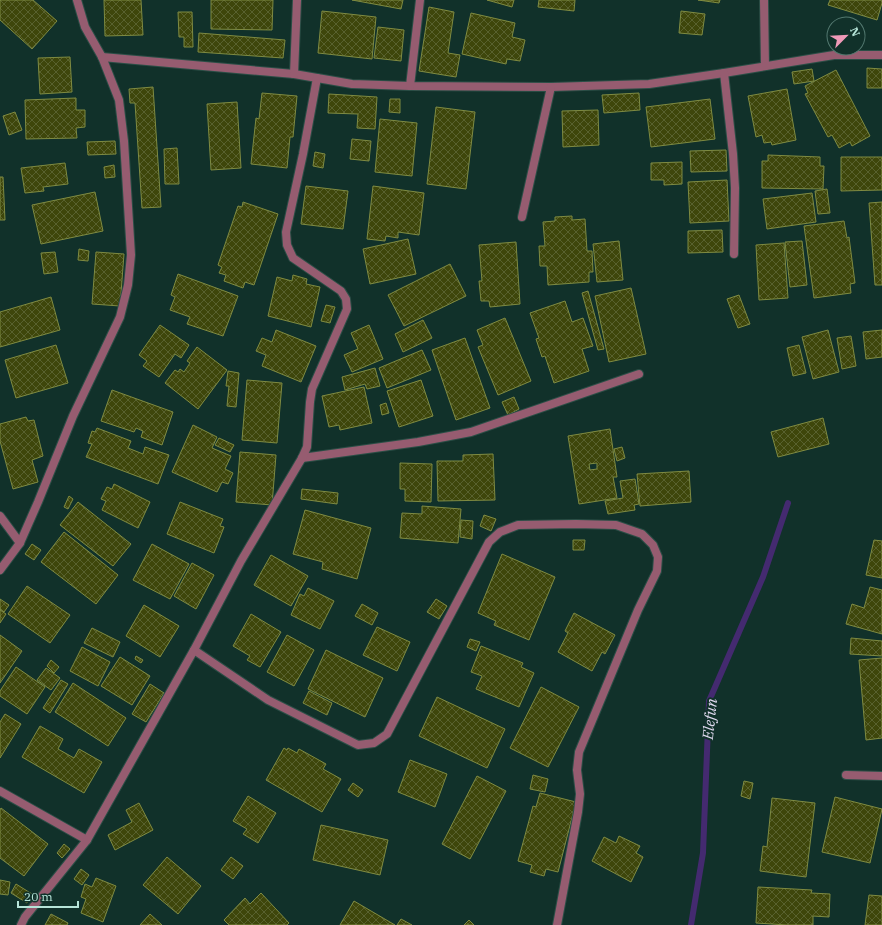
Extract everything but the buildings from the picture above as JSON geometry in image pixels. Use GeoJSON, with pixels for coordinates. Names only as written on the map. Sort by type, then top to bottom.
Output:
{"type":"FeatureCollection","features":[{"type":"Feature","properties":{"kind":"street"},"geometry":{"type":"LineString","coordinates":[[0,570],[20,543],[73,416],[120,317],[128,285],[131,255],[124,141],[119,100],[102,57],[84,27],[77,0]]}},
{"type":"Feature","properties":{"kind":"street"},"geometry":{"type":"LineString","coordinates":[[294,74],[297,0]]}},
{"type":"Feature","properties":{"kind":"street"},"geometry":{"type":"LineString","coordinates":[[410,86],[420,0]]}},
{"type":"Feature","properties":{"kind":"street"},"geometry":{"type":"LineString","coordinates":[[764,0],[765,66]]}},
{"type":"Feature","properties":{"kind":"street"},"geometry":{"type":"LineString","coordinates":[[102,57],[294,74],[352,84],[551,88],[649,84],[834,55],[882,55]]}},
{"type":"Feature","properties":{"kind":"street"},"geometry":{"type":"LineString","coordinates":[[724,73],[733,154],[735,188],[734,254]]}},
{"type":"Feature","properties":{"kind":"street"},"geometry":{"type":"LineString","coordinates":[[21,925],[25,917],[87,840],[194,650],[241,561],[307,447],[312,389],[347,309],[346,299],[341,291],[293,258],[287,245],[286,232],[303,154],[317,78]]}},
{"type":"Feature","properties":{"kind":"street"},"geometry":{"type":"LineString","coordinates":[[522,217],[551,88]]}},
{"type":"Feature","properties":{"kind":"street"},"geometry":{"type":"LineString","coordinates":[[302,458],[418,442],[471,432],[639,374]]}},
{"type":"Feature","properties":{"kind":"street"},"geometry":{"type":"LineString","coordinates":[[0,516],[20,543]]}},
{"type":"Feature","properties":{"kind":"street"},"geometry":{"type":"LineString","coordinates":[[194,650],[268,700],[358,745],[374,743],[387,734],[489,542],[500,532],[518,525],[576,524],[616,525],[642,534],[653,545],[658,558],[657,571],[638,610],[579,752],[577,770],[580,794],[578,812],[557,925]]}},
{"type":"Feature","properties":{"kind":"street"},"geometry":{"type":"LineString","coordinates":[[846,775],[882,776]]}},
{"type":"Feature","properties":{"kind":"street"},"geometry":{"type":"LineString","coordinates":[[0,791],[87,840]]}},
{"type":"Feature","properties":{"kind":"waterway","name":"Elefun"},"geometry":{"type":"LineString","coordinates":[[691,925],[703,853],[709,701],[763,577],[788,503]]}}]}
